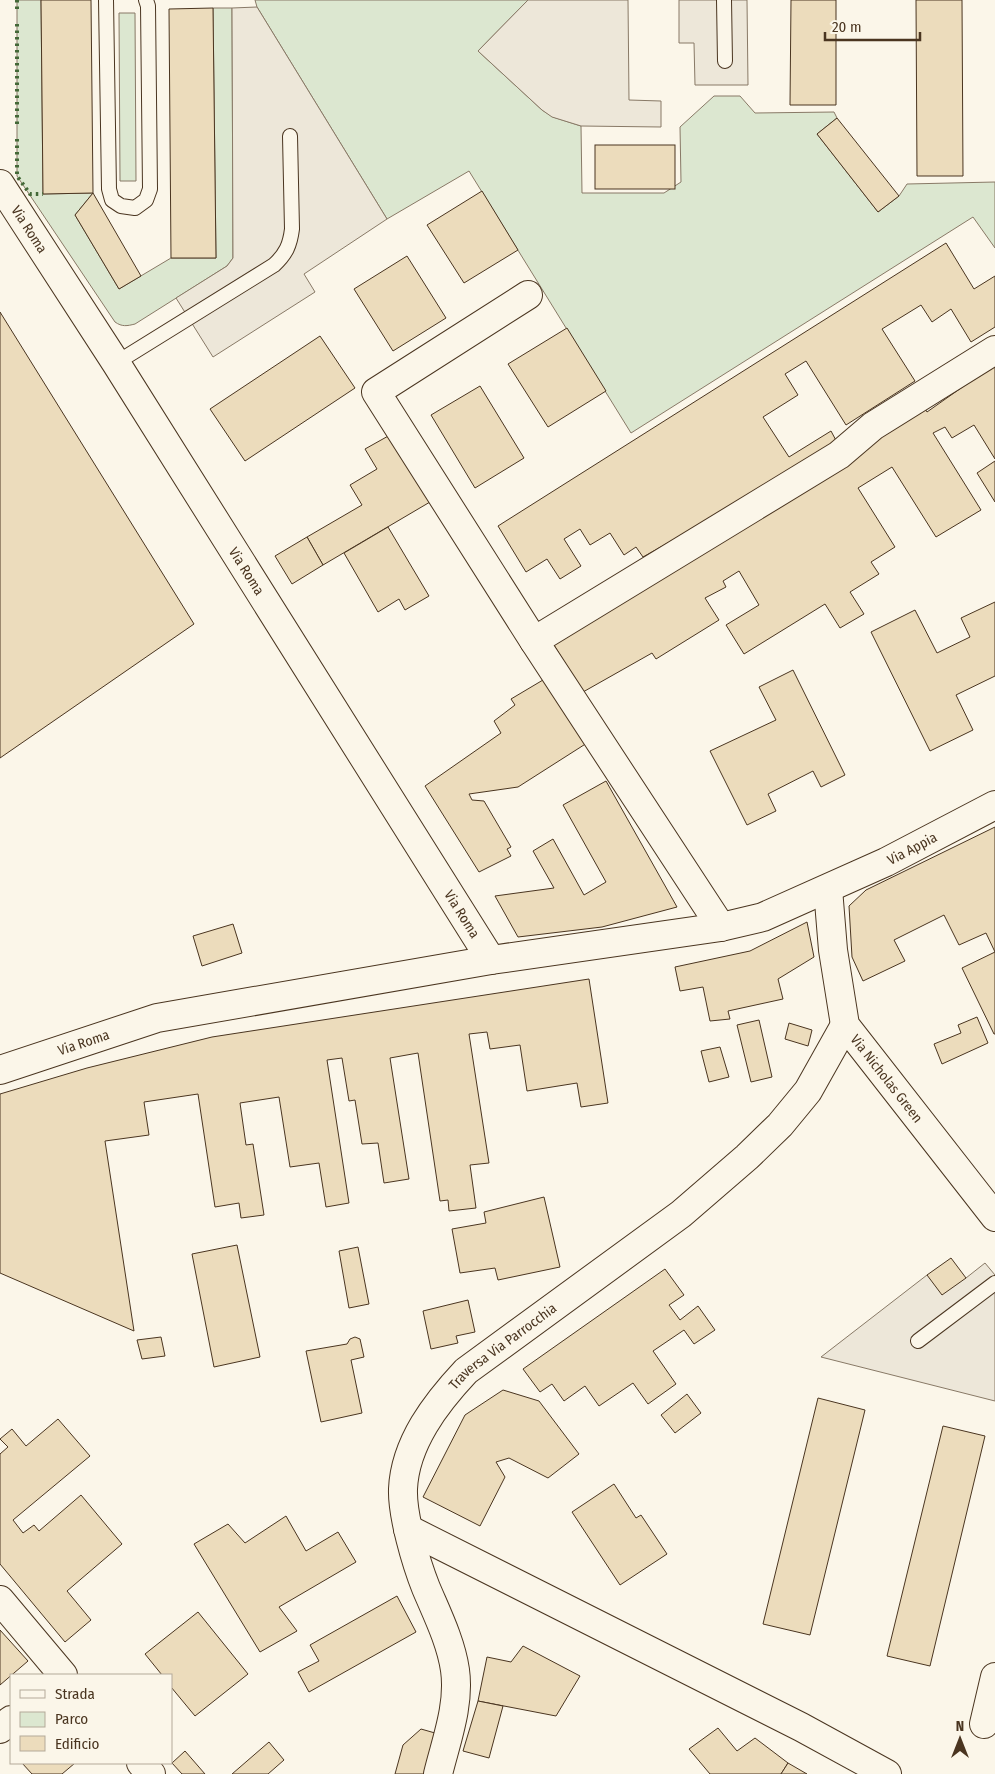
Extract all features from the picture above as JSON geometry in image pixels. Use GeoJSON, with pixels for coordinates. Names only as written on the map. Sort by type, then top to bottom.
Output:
{"type":"FeatureCollection","features":[{"type":"Feature","properties":{"kind":"street","name":"Via Roma"},"geometry":{"type":"LineString","coordinates":[[0,184],[116,363],[491,960]]}},
{"type":"Feature","properties":{"kind":"street"},"geometry":{"type":"LineString","coordinates":[[528,295],[376,392],[534,641],[721,927]]}},
{"type":"Feature","properties":{"kind":"street"},"geometry":{"type":"LineString","coordinates":[[534,641],[840,455],[873,426],[995,350]]}},
{"type":"Feature","properties":{"kind":"street","name":"Via Appia"},"geometry":{"type":"LineString","coordinates":[[828,889],[886,862],[995,805]]}},
{"type":"Feature","properties":{"kind":"street","name":"Via Roma"},"geometry":{"type":"LineString","coordinates":[[0,1070],[157,1018],[491,960],[721,927],[764,917],[828,889]]}},
{"type":"Feature","properties":{"kind":"street","name":"Via Nicholas Green"},"geometry":{"type":"LineString","coordinates":[[828,889],[833,950],[845,1025],[995,1216]]}},
{"type":"Feature","properties":{"kind":"street","name":"Traversa Via Parrocchia"},"geometry":{"type":"LineString","coordinates":[[438,1774],[454,1711],[456,1691],[455,1670],[450,1647],[423,1579],[408,1529],[403,1490],[407,1461],[418,1435],[447,1391],[466,1372],[682,1214],[747,1157],[780,1125],[808,1091],[845,1025]]}},
{"type":"Feature","properties":{"kind":"street"},"geometry":{"type":"LineString","coordinates":[[408,1529],[801,1727],[887,1774]]}},
{"type":"Feature","properties":{"kind":"street"},"geometry":{"type":"LineString","coordinates":[[0,1600],[62,1674]]}},
{"type":"Feature","properties":{"kind":"street"},"geometry":{"type":"LineString","coordinates":[[984,1724],[995,1677]]}},
{"type":"Feature","properties":{"kind":"street"},"geometry":{"type":"LineString","coordinates":[[0,1730],[10,1721]]}},
{"type":"Feature","properties":{"kind":"street"},"geometry":{"type":"LineString","coordinates":[[142,1764],[151,1774]]}},
{"type":"Feature","properties":{"kind":"lane"},"geometry":{"type":"LineString","coordinates":[[106,0],[109,189],[112,200],[121,206],[135,208],[146,200],[150,189],[148,6],[146,0]]}},
{"type":"Feature","properties":{"kind":"lane"},"geometry":{"type":"LineString","coordinates":[[724,0],[725,61]]}},
{"type":"Feature","properties":{"kind":"lane"},"geometry":{"type":"LineString","coordinates":[[116,363],[274,266],[284,256],[290,244],[292,229],[290,136]]}},
{"type":"Feature","properties":{"kind":"lane"},"geometry":{"type":"LineString","coordinates":[[918,1341],[995,1283]]}},
{"type":"Feature","properties":{"kind":"green space"},"geometry":{"type":"Polygon","coordinates":[[[17,0],[41,0],[43,194],[93,193],[75,215],[119,289],[171,258],[216,258],[213,8],[232,8],[233,258],[227,266],[135,324],[125,326],[115,322],[17,176],[17,0]]]}},
{"type":"Feature","properties":{"kind":"green space"},"geometry":{"type":"Polygon","coordinates":[[[255,0],[528,0],[478,51],[542,110],[553,117],[581,126],[582,193],[664,193],[681,182],[680,127],[714,96],[740,96],[755,113],[834,112],[837,118],[817,134],[878,212],[899,196],[907,184],[995,182],[995,248],[973,217],[631,433],[469,171],[387,219],[257,7],[255,0]]]}},
{"type":"Feature","properties":{"kind":"green space"},"geometry":{"type":"Polygon","coordinates":[[[119,13],[135,13],[136,181],[120,181],[119,13]]]}},
{"type":"Feature","properties":{"kind":"shaded area"},"geometry":{"type":"Polygon","coordinates":[[[528,0],[628,0],[629,100],[661,101],[661,127],[581,126],[552,117],[478,51],[528,0]]]}},
{"type":"Feature","properties":{"kind":"shaded area"},"geometry":{"type":"Polygon","coordinates":[[[679,0],[747,0],[748,85],[695,85],[694,43],[679,43],[679,0]]]}},
{"type":"Feature","properties":{"kind":"shaded area"},"geometry":{"type":"Polygon","coordinates":[[[257,7],[387,219],[304,274],[315,292],[213,357],[176,298],[227,266],[233,258],[232,8],[257,7]]]}},
{"type":"Feature","properties":{"kind":"shaded area"},"geometry":{"type":"Polygon","coordinates":[[[985,1263],[995,1275],[995,1401],[821,1357],[927,1275],[966,1278],[985,1263]]]}},
{"type":"Feature","properties":{"kind":"building"},"geometry":{"type":"Polygon","coordinates":[[[41,0],[91,0],[93,193],[43,194],[41,0]]]}},
{"type":"Feature","properties":{"kind":"building"},"geometry":{"type":"Polygon","coordinates":[[[791,0],[836,0],[836,105],[790,105],[791,0]]]}},
{"type":"Feature","properties":{"kind":"building"},"geometry":{"type":"Polygon","coordinates":[[[916,0],[962,0],[963,176],[917,176],[916,0]]]}},
{"type":"Feature","properties":{"kind":"building"},"geometry":{"type":"Polygon","coordinates":[[[213,8],[216,258],[171,258],[169,9],[213,8]]]}},
{"type":"Feature","properties":{"kind":"building"},"geometry":{"type":"Polygon","coordinates":[[[837,118],[899,196],[878,212],[817,134],[837,118]]]}},
{"type":"Feature","properties":{"kind":"building"},"geometry":{"type":"Polygon","coordinates":[[[595,145],[675,145],[675,189],[595,189],[595,145]]]}},
{"type":"Feature","properties":{"kind":"building"},"geometry":{"type":"Polygon","coordinates":[[[482,191],[518,250],[464,283],[427,225],[482,191]]]}},
{"type":"Feature","properties":{"kind":"building"},"geometry":{"type":"Polygon","coordinates":[[[93,193],[141,276],[119,289],[75,215],[93,193]]]}},
{"type":"Feature","properties":{"kind":"building"},"geometry":{"type":"Polygon","coordinates":[[[946,243],[974,289],[995,276],[995,327],[971,342],[951,309],[932,322],[921,305],[882,329],[915,381],[846,425],[806,361],[785,374],[798,395],[763,417],[789,457],[831,431],[839,446],[643,557],[636,547],[624,555],[610,533],[590,545],[580,529],[564,539],[581,566],[560,579],[547,559],[526,572],[498,526],[946,243]]]}},
{"type":"Feature","properties":{"kind":"building"},"geometry":{"type":"Polygon","coordinates":[[[407,256],[446,318],[393,351],[354,289],[407,256]]]}},
{"type":"Feature","properties":{"kind":"building"},"geometry":{"type":"Polygon","coordinates":[[[0,312],[194,624],[0,758],[0,312]]]}},
{"type":"Feature","properties":{"kind":"building"},"geometry":{"type":"Polygon","coordinates":[[[567,328],[606,391],[548,427],[508,364],[567,328]]]}},
{"type":"Feature","properties":{"kind":"building"},"geometry":{"type":"Polygon","coordinates":[[[320,336],[355,388],[245,461],[210,409],[320,336]]]}},
{"type":"Feature","properties":{"kind":"building"},"geometry":{"type":"Polygon","coordinates":[[[995,364],[995,459],[974,425],[952,438],[945,427],[933,433],[981,510],[936,537],[892,467],[858,488],[895,547],[871,562],[879,574],[850,592],[864,614],[840,628],[825,604],[744,654],[726,625],[759,605],[739,571],[723,581],[726,587],[705,598],[719,620],[656,659],[652,653],[583,692],[552,642],[901,425],[898,420],[922,404],[927,412],[995,364]]]}},
{"type":"Feature","properties":{"kind":"building"},"geometry":{"type":"Polygon","coordinates":[[[480,386],[524,458],[475,488],[431,415],[480,386]]]}},
{"type":"Feature","properties":{"kind":"building"},"geometry":{"type":"Polygon","coordinates":[[[390,435],[430,502],[323,565],[307,537],[362,505],[350,485],[377,469],[365,449],[390,435]]]}},
{"type":"Feature","properties":{"kind":"building"},"geometry":{"type":"Polygon","coordinates":[[[995,461],[995,502],[977,473],[995,461]]]}},
{"type":"Feature","properties":{"kind":"building"},"geometry":{"type":"Polygon","coordinates":[[[388,527],[429,596],[405,610],[399,599],[378,612],[344,553],[388,527]]]}},
{"type":"Feature","properties":{"kind":"building"},"geometry":{"type":"Polygon","coordinates":[[[307,537],[323,565],[292,584],[275,556],[307,537]]]}},
{"type":"Feature","properties":{"kind":"building"},"geometry":{"type":"Polygon","coordinates":[[[995,602],[995,676],[956,695],[973,730],[930,751],[871,632],[915,610],[937,653],[970,637],[961,618],[995,602]]]}},
{"type":"Feature","properties":{"kind":"building"},"geometry":{"type":"Polygon","coordinates":[[[793,670],[845,775],[821,787],[813,771],[768,794],[776,811],[747,825],[710,751],[776,720],[759,687],[793,670]]]}},
{"type":"Feature","properties":{"kind":"building"},"geometry":{"type":"Polygon","coordinates":[[[548,677],[587,743],[518,787],[469,794],[472,800],[484,801],[511,847],[507,849],[511,856],[479,872],[425,786],[501,733],[494,721],[515,705],[511,699],[548,677]]]}},
{"type":"Feature","properties":{"kind":"building"},"geometry":{"type":"Polygon","coordinates":[[[606,781],[677,907],[602,927],[518,937],[495,896],[554,888],[533,851],[553,839],[584,895],[606,882],[563,805],[606,781]]]}},
{"type":"Feature","properties":{"kind":"building"},"geometry":{"type":"Polygon","coordinates":[[[995,827],[995,952],[986,933],[959,945],[944,915],[894,940],[905,961],[863,981],[852,957],[849,906],[866,890],[995,827]]]}},
{"type":"Feature","properties":{"kind":"building"},"geometry":{"type":"Polygon","coordinates":[[[807,922],[814,957],[778,979],[783,999],[728,1011],[730,1019],[710,1021],[703,987],[680,991],[675,967],[750,951],[807,922]]]}},
{"type":"Feature","properties":{"kind":"building"},"geometry":{"type":"Polygon","coordinates":[[[233,924],[242,953],[202,966],[193,936],[233,924]]]}},
{"type":"Feature","properties":{"kind":"building"},"geometry":{"type":"Polygon","coordinates":[[[995,952],[995,1034],[994,1034],[962,968],[995,952]]]}},
{"type":"Feature","properties":{"kind":"building"},"geometry":{"type":"Polygon","coordinates":[[[589,979],[608,1103],[581,1107],[577,1083],[527,1091],[520,1045],[490,1049],[487,1032],[469,1034],[489,1163],[470,1165],[476,1208],[449,1211],[448,1200],[440,1201],[418,1053],[390,1058],[409,1179],[384,1183],[378,1143],[362,1144],[355,1100],[349,1101],[342,1058],[327,1060],[349,1203],[326,1207],[319,1163],[290,1167],[279,1097],[240,1103],[246,1145],[253,1144],[264,1215],[241,1218],[239,1203],[215,1207],[198,1094],[144,1102],[149,1135],[105,1141],[134,1331],[0,1273],[0,1094],[87,1068],[212,1037],[589,979]]]}},
{"type":"Feature","properties":{"kind":"building"},"geometry":{"type":"Polygon","coordinates":[[[977,1017],[988,1043],[942,1064],[934,1044],[961,1033],[958,1025],[977,1017]]]}},
{"type":"Feature","properties":{"kind":"building"},"geometry":{"type":"Polygon","coordinates":[[[759,1020],[772,1077],[751,1082],[737,1025],[759,1020]]]}},
{"type":"Feature","properties":{"kind":"building"},"geometry":{"type":"Polygon","coordinates":[[[789,1023],[812,1030],[808,1046],[785,1039],[789,1023]]]}},
{"type":"Feature","properties":{"kind":"building"},"geometry":{"type":"Polygon","coordinates":[[[720,1047],[729,1077],[709,1082],[701,1051],[720,1047]]]}},
{"type":"Feature","properties":{"kind":"building"},"geometry":{"type":"Polygon","coordinates":[[[544,1197],[560,1267],[498,1280],[495,1268],[460,1273],[452,1229],[486,1223],[484,1212],[544,1197]]]}},
{"type":"Feature","properties":{"kind":"building"},"geometry":{"type":"Polygon","coordinates":[[[237,1245],[260,1357],[214,1367],[192,1254],[237,1245]]]}},
{"type":"Feature","properties":{"kind":"building"},"geometry":{"type":"Polygon","coordinates":[[[358,1247],[369,1304],[349,1308],[339,1251],[358,1247]]]}},
{"type":"Feature","properties":{"kind":"building"},"geometry":{"type":"Polygon","coordinates":[[[951,1258],[966,1278],[942,1295],[927,1275],[951,1258]]]}},
{"type":"Feature","properties":{"kind":"building"},"geometry":{"type":"Polygon","coordinates":[[[665,1269],[684,1295],[669,1305],[680,1320],[698,1306],[715,1330],[694,1344],[684,1330],[653,1351],[676,1384],[648,1404],[633,1383],[599,1406],[585,1386],[564,1401],[552,1384],[540,1392],[523,1369],[665,1269]]]}},
{"type":"Feature","properties":{"kind":"building"},"geometry":{"type":"Polygon","coordinates":[[[468,1300],[475,1332],[456,1336],[458,1343],[431,1349],[423,1311],[468,1300]]]}},
{"type":"Feature","properties":{"kind":"building"},"geometry":{"type":"Polygon","coordinates":[[[161,1337],[165,1356],[142,1359],[137,1340],[161,1337]]]}},
{"type":"Feature","properties":{"kind":"building"},"geometry":{"type":"Polygon","coordinates":[[[355,1337],[360,1339],[364,1357],[351,1360],[362,1413],[321,1422],[306,1351],[347,1344],[350,1339],[355,1337]]]}},
{"type":"Feature","properties":{"kind":"building"},"geometry":{"type":"Polygon","coordinates":[[[503,1390],[539,1401],[579,1454],[548,1478],[509,1458],[496,1462],[505,1477],[480,1526],[423,1497],[465,1415],[503,1390]]]}},
{"type":"Feature","properties":{"kind":"building"},"geometry":{"type":"Polygon","coordinates":[[[687,1394],[701,1413],[675,1433],[661,1415],[687,1394]]]}},
{"type":"Feature","properties":{"kind":"building"},"geometry":{"type":"Polygon","coordinates":[[[818,1398],[865,1410],[810,1635],[763,1624],[818,1398]]]}},
{"type":"Feature","properties":{"kind":"building"},"geometry":{"type":"Polygon","coordinates":[[[58,1419],[90,1456],[13,1520],[23,1533],[34,1525],[39,1531],[81,1495],[122,1544],[67,1591],[91,1620],[65,1642],[0,1564],[0,1454],[8,1447],[0,1439],[12,1429],[26,1446],[58,1419]]]}},
{"type":"Feature","properties":{"kind":"building"},"geometry":{"type":"Polygon","coordinates":[[[943,1426],[985,1436],[930,1666],[887,1656],[943,1426]]]}},
{"type":"Feature","properties":{"kind":"building"},"geometry":{"type":"Polygon","coordinates":[[[614,1484],[636,1518],[641,1515],[667,1554],[620,1585],[572,1512],[614,1484]]]}},
{"type":"Feature","properties":{"kind":"building"},"geometry":{"type":"Polygon","coordinates":[[[286,1516],[306,1551],[338,1532],[356,1562],[279,1607],[297,1631],[260,1652],[194,1544],[228,1524],[245,1543],[286,1516]]]}},
{"type":"Feature","properties":{"kind":"building"},"geometry":{"type":"Polygon","coordinates":[[[397,1596],[416,1632],[309,1692],[298,1672],[319,1661],[310,1645],[397,1596]]]}},
{"type":"Feature","properties":{"kind":"building"},"geometry":{"type":"Polygon","coordinates":[[[198,1612],[248,1674],[195,1716],[172,1688],[172,1674],[161,1674],[145,1654],[198,1612]]]}},
{"type":"Feature","properties":{"kind":"building"},"geometry":{"type":"Polygon","coordinates":[[[0,1630],[28,1661],[13,1674],[10,1674],[10,1676],[0,1685],[0,1630]]]}},
{"type":"Feature","properties":{"kind":"building"},"geometry":{"type":"Polygon","coordinates":[[[523,1646],[580,1676],[556,1716],[478,1701],[487,1657],[511,1662],[523,1646]]]}},
{"type":"Feature","properties":{"kind":"building"},"geometry":{"type":"Polygon","coordinates":[[[478,1701],[503,1706],[489,1758],[463,1751],[478,1701]]]}},
{"type":"Feature","properties":{"kind":"building"},"geometry":{"type":"Polygon","coordinates":[[[718,1728],[737,1751],[755,1738],[788,1763],[781,1774],[710,1774],[689,1749],[718,1728]]]}},
{"type":"Feature","properties":{"kind":"building"},"geometry":{"type":"Polygon","coordinates":[[[421,1729],[442,1735],[432,1774],[395,1774],[403,1745],[421,1729]]]}},
{"type":"Feature","properties":{"kind":"building"},"geometry":{"type":"Polygon","coordinates":[[[269,1742],[284,1760],[268,1774],[232,1774],[269,1742]]]}},
{"type":"Feature","properties":{"kind":"building"},"geometry":{"type":"Polygon","coordinates":[[[185,1751],[205,1774],[182,1774],[172,1763],[185,1751]]]}},
{"type":"Feature","properties":{"kind":"building"},"geometry":{"type":"Polygon","coordinates":[[[788,1763],[807,1774],[781,1774],[788,1763]]]}},
{"type":"Feature","properties":{"kind":"building"},"geometry":{"type":"Polygon","coordinates":[[[23,1764],[74,1764],[62,1774],[32,1774],[23,1764]]]}},
{"type":"Feature","properties":{"kind":"hedge"},"geometry":{"type":"LineString","coordinates":[[17,0],[17,12]]}},
{"type":"Feature","properties":{"kind":"hedge"},"geometry":{"type":"LineString","coordinates":[[17,24],[17,128]]}},
{"type":"Feature","properties":{"kind":"hedge"},"geometry":{"type":"LineString","coordinates":[[17,139],[17,176],[30,194],[43,194]]}}]}
